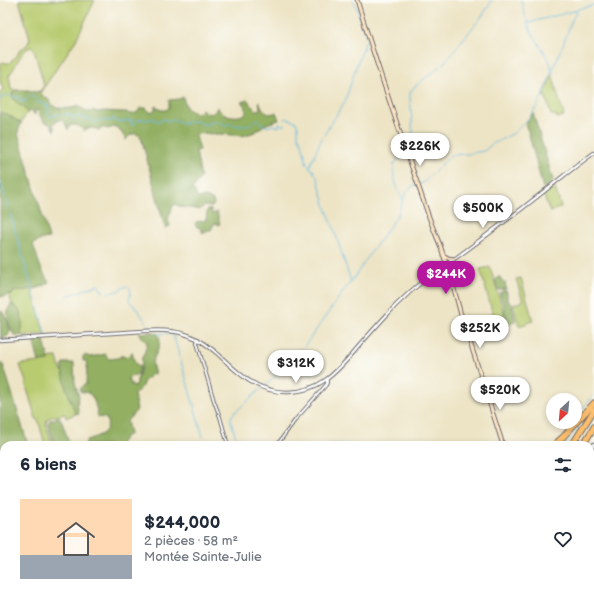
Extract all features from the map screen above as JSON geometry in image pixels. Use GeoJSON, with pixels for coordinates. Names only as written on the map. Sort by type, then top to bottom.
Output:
{"type":"FeatureCollection","features":[{"type":"Feature","properties":{"kind":"highway"},"geometry":{"type":"LineString","coordinates":[[559,441],[594,403]]}},
{"type":"Feature","properties":{"kind":"highway"},"geometry":{"type":"LineString","coordinates":[[575,441],[594,410]]}},
{"type":"Feature","properties":{"kind":"highway"},"geometry":{"type":"LineString","coordinates":[[586,441],[594,428]]}},
{"type":"Feature","properties":{"kind":"main road"},"geometry":{"type":"LineString","coordinates":[[357,0],[381,77],[434,231],[502,441]]}},
{"type":"Feature","properties":{"kind":"main road"},"geometry":{"type":"LineString","coordinates":[[434,231],[445,265]]}},
{"type":"Feature","properties":{"kind":"main road"},"geometry":{"type":"LineString","coordinates":[[443,255],[454,259]]}},
{"type":"Feature","properties":{"kind":"street"},"geometry":{"type":"LineString","coordinates":[[0,340],[172,331],[198,339],[211,348],[243,377],[263,388],[280,392],[296,392],[312,387],[327,380],[339,370],[377,326],[419,284],[594,153]]}},
{"type":"Feature","properties":{"kind":"street"},"geometry":{"type":"LineString","coordinates":[[198,339],[214,401],[227,441]]}},
{"type":"Feature","properties":{"kind":"street"},"geometry":{"type":"LineString","coordinates":[[280,441],[296,419],[326,384],[327,380]]}},
{"type":"Feature","properties":{"kind":"green space"},"geometry":{"type":"Polygon","coordinates":[[[19,0],[95,0],[76,40],[41,92],[40,91],[44,85],[34,50],[31,47],[24,51],[21,55],[9,75],[11,89],[15,90],[13,92],[27,111],[21,123],[0,112],[0,92],[3,88],[0,83],[0,63],[9,63],[17,56],[19,51],[27,45],[30,39],[19,0]]]}},
{"type":"Feature","properties":{"kind":"green space"},"geometry":{"type":"Polygon","coordinates":[[[552,74],[564,116],[557,118],[557,116],[551,115],[546,98],[545,96],[543,97],[552,74]]]}},
{"type":"Feature","properties":{"kind":"green space"},"geometry":{"type":"Polygon","coordinates":[[[15,90],[40,91],[57,108],[70,108],[77,106],[89,112],[93,110],[97,112],[127,112],[129,114],[136,113],[140,108],[146,108],[150,112],[155,110],[155,106],[161,110],[166,110],[169,107],[169,100],[183,97],[186,107],[192,112],[200,113],[202,109],[211,114],[217,107],[226,115],[238,116],[243,115],[246,112],[241,102],[247,99],[255,110],[259,110],[260,108],[259,101],[265,112],[270,114],[276,112],[279,120],[269,123],[255,132],[243,136],[204,133],[196,134],[200,150],[196,151],[201,178],[192,190],[195,191],[197,198],[205,197],[213,200],[214,204],[212,207],[204,206],[200,210],[180,207],[174,204],[168,219],[170,226],[165,228],[141,137],[139,135],[133,134],[126,140],[120,130],[116,127],[108,129],[103,127],[99,129],[99,131],[97,129],[88,128],[84,131],[79,126],[74,125],[69,126],[68,130],[66,124],[61,120],[53,124],[54,130],[50,124],[44,122],[37,110],[35,110],[35,115],[31,110],[27,113],[27,111],[15,101],[12,96],[15,90]]]}},
{"type":"Feature","properties":{"kind":"green space"},"geometry":{"type":"Polygon","coordinates":[[[0,112],[21,123],[18,133],[49,238],[33,244],[41,269],[49,282],[42,287],[13,292],[13,294],[0,297],[0,112]]]}},
{"type":"Feature","properties":{"kind":"green space"},"geometry":{"type":"Polygon","coordinates":[[[533,113],[553,180],[549,185],[543,188],[525,124],[533,113]]]}},
{"type":"Feature","properties":{"kind":"green space"},"geometry":{"type":"Polygon","coordinates":[[[554,185],[561,207],[550,212],[543,194],[554,185]]]}},
{"type":"Feature","properties":{"kind":"green space"},"geometry":{"type":"Polygon","coordinates":[[[208,209],[211,210],[212,214],[217,212],[220,224],[214,224],[211,230],[203,233],[201,231],[202,229],[197,227],[195,224],[196,222],[206,220],[208,209]]]}},
{"type":"Feature","properties":{"kind":"green space"},"geometry":{"type":"Polygon","coordinates":[[[490,267],[509,326],[505,326],[501,332],[498,332],[480,269],[490,267]]]}},
{"type":"Feature","properties":{"kind":"green space"},"geometry":{"type":"Polygon","coordinates":[[[500,277],[504,283],[505,282],[506,289],[497,289],[495,280],[500,277]]]}},
{"type":"Feature","properties":{"kind":"green space"},"geometry":{"type":"Polygon","coordinates":[[[521,278],[533,321],[519,326],[513,304],[523,301],[516,279],[521,278]]]}},
{"type":"Feature","properties":{"kind":"green space"},"geometry":{"type":"Polygon","coordinates":[[[32,289],[45,334],[21,336],[15,306],[12,304],[9,295],[13,294],[12,292],[32,289]]]}},
{"type":"Feature","properties":{"kind":"green space"},"geometry":{"type":"Polygon","coordinates":[[[503,291],[507,292],[507,299],[512,306],[515,319],[515,322],[510,324],[506,318],[500,295],[503,291]]]}},
{"type":"Feature","properties":{"kind":"green space"},"geometry":{"type":"Polygon","coordinates":[[[11,304],[18,309],[22,317],[21,335],[18,336],[14,335],[8,320],[8,312],[11,304]]]}},
{"type":"Feature","properties":{"kind":"green space"},"geometry":{"type":"Polygon","coordinates":[[[2,311],[10,330],[8,336],[1,338],[0,312],[2,311]]]}},
{"type":"Feature","properties":{"kind":"green space"},"geometry":{"type":"Polygon","coordinates":[[[153,332],[158,335],[160,341],[152,363],[155,375],[152,374],[144,381],[141,388],[134,394],[137,410],[127,421],[130,434],[122,441],[86,441],[103,433],[106,430],[107,423],[106,418],[98,417],[95,404],[90,394],[80,391],[86,384],[87,364],[85,360],[83,361],[83,356],[85,355],[90,357],[106,354],[109,359],[118,358],[122,355],[122,357],[127,357],[132,352],[135,362],[140,366],[138,374],[128,378],[131,385],[135,387],[141,370],[142,357],[147,344],[139,333],[153,332]]]}},
{"type":"Feature","properties":{"kind":"green space"},"geometry":{"type":"Polygon","coordinates":[[[33,340],[44,340],[49,361],[39,362],[33,340]]]}},
{"type":"Feature","properties":{"kind":"green space"},"geometry":{"type":"Polygon","coordinates":[[[57,357],[64,375],[67,391],[73,404],[75,414],[66,418],[66,415],[63,414],[47,419],[46,423],[51,441],[44,441],[20,365],[48,361],[48,358],[57,357]]]}},
{"type":"Feature","properties":{"kind":"green space"},"geometry":{"type":"Polygon","coordinates":[[[63,363],[74,363],[75,383],[79,397],[77,404],[79,413],[75,414],[66,389],[62,370],[63,363]]]}},
{"type":"Feature","properties":{"kind":"green space"},"geometry":{"type":"Polygon","coordinates":[[[0,364],[3,364],[27,441],[0,441],[0,364]]]}},
{"type":"Feature","properties":{"kind":"green space"},"geometry":{"type":"Polygon","coordinates":[[[57,417],[61,419],[69,441],[53,441],[48,423],[50,420],[57,417]]]}},
{"type":"Feature","properties":{"kind":"waterway"},"geometry":{"type":"LineString","coordinates":[[353,0],[362,23]]}},
{"type":"Feature","properties":{"kind":"waterway"},"geometry":{"type":"LineString","coordinates":[[443,64],[483,15],[492,0]]}},
{"type":"Feature","properties":{"kind":"waterway"},"geometry":{"type":"LineString","coordinates":[[521,0],[526,18]]}},
{"type":"Feature","properties":{"kind":"waterway"},"geometry":{"type":"LineString","coordinates":[[578,9],[594,5]]}},
{"type":"Feature","properties":{"kind":"waterway"},"geometry":{"type":"LineString","coordinates":[[528,23],[577,10]]}},
{"type":"Feature","properties":{"kind":"waterway"},"geometry":{"type":"LineString","coordinates":[[562,47],[577,11]]}},
{"type":"Feature","properties":{"kind":"waterway"},"geometry":{"type":"LineString","coordinates":[[527,20],[530,29],[550,62],[552,72]]}},
{"type":"Feature","properties":{"kind":"waterway"},"geometry":{"type":"LineString","coordinates":[[362,25],[365,32]]}},
{"type":"Feature","properties":{"kind":"waterway"},"geometry":{"type":"LineString","coordinates":[[309,168],[321,140],[345,101],[367,39],[366,37]]}},
{"type":"Feature","properties":{"kind":"waterway"},"geometry":{"type":"LineString","coordinates":[[471,153],[484,151],[491,145],[514,133],[527,120],[543,95],[561,49]]}},
{"type":"Feature","properties":{"kind":"waterway"},"geometry":{"type":"LineString","coordinates":[[403,200],[395,180],[393,169],[397,160],[411,152],[414,146],[410,93],[414,87],[440,66]]}},
{"type":"Feature","properties":{"kind":"waterway"},"geometry":{"type":"LineString","coordinates":[[0,96],[2,99],[7,94],[12,97],[19,97],[23,102],[28,97],[32,96],[44,106],[48,105],[50,117],[58,114],[60,115]]}},
{"type":"Feature","properties":{"kind":"waterway"},"geometry":{"type":"LineString","coordinates":[[63,115],[70,114],[73,119],[74,117],[76,118],[78,116],[81,118],[83,117],[90,119],[95,123],[98,120],[112,121],[114,118],[116,121],[121,122],[132,120],[132,125],[134,125],[138,120],[149,120],[154,118],[156,121],[161,121],[164,119],[169,121],[173,119],[183,124],[188,121],[196,121],[205,125],[208,123],[214,123],[217,120],[224,125],[228,125],[230,123],[241,126],[250,124],[258,119],[262,124],[268,127],[272,125],[279,127],[279,123],[284,126],[285,118],[295,121],[298,126],[298,136],[302,143],[307,165],[317,176],[326,208],[351,282]]}},
{"type":"Feature","properties":{"kind":"waterway"},"geometry":{"type":"LineString","coordinates":[[419,184],[423,183],[451,155],[469,154]]}},
{"type":"Feature","properties":{"kind":"waterway"},"geometry":{"type":"LineString","coordinates":[[0,180],[46,336]]}},
{"type":"Feature","properties":{"kind":"waterway"},"geometry":{"type":"LineString","coordinates":[[365,261],[397,216],[407,192],[411,187],[416,185]]}},
{"type":"Feature","properties":{"kind":"waterway"},"geometry":{"type":"LineString","coordinates":[[237,441],[231,421],[232,415],[294,361],[364,263]]}},
{"type":"Feature","properties":{"kind":"waterway"},"geometry":{"type":"LineString","coordinates":[[67,296],[97,285],[104,292]]}},
{"type":"Feature","properties":{"kind":"waterway"},"geometry":{"type":"LineString","coordinates":[[108,293],[118,291],[127,286],[128,287]]}},
{"type":"Feature","properties":{"kind":"waterway"},"geometry":{"type":"LineString","coordinates":[[130,288],[131,291],[129,300],[150,328]]}},
{"type":"Feature","properties":{"kind":"waterway"},"geometry":{"type":"LineString","coordinates":[[157,333],[173,334],[203,437]]}},
{"type":"Feature","properties":{"kind":"waterway"},"geometry":{"type":"LineString","coordinates":[[582,409],[594,395]]}},
{"type":"Feature","properties":{"kind":"waterway"},"geometry":{"type":"LineString","coordinates":[[568,441],[576,429]]}}]}
